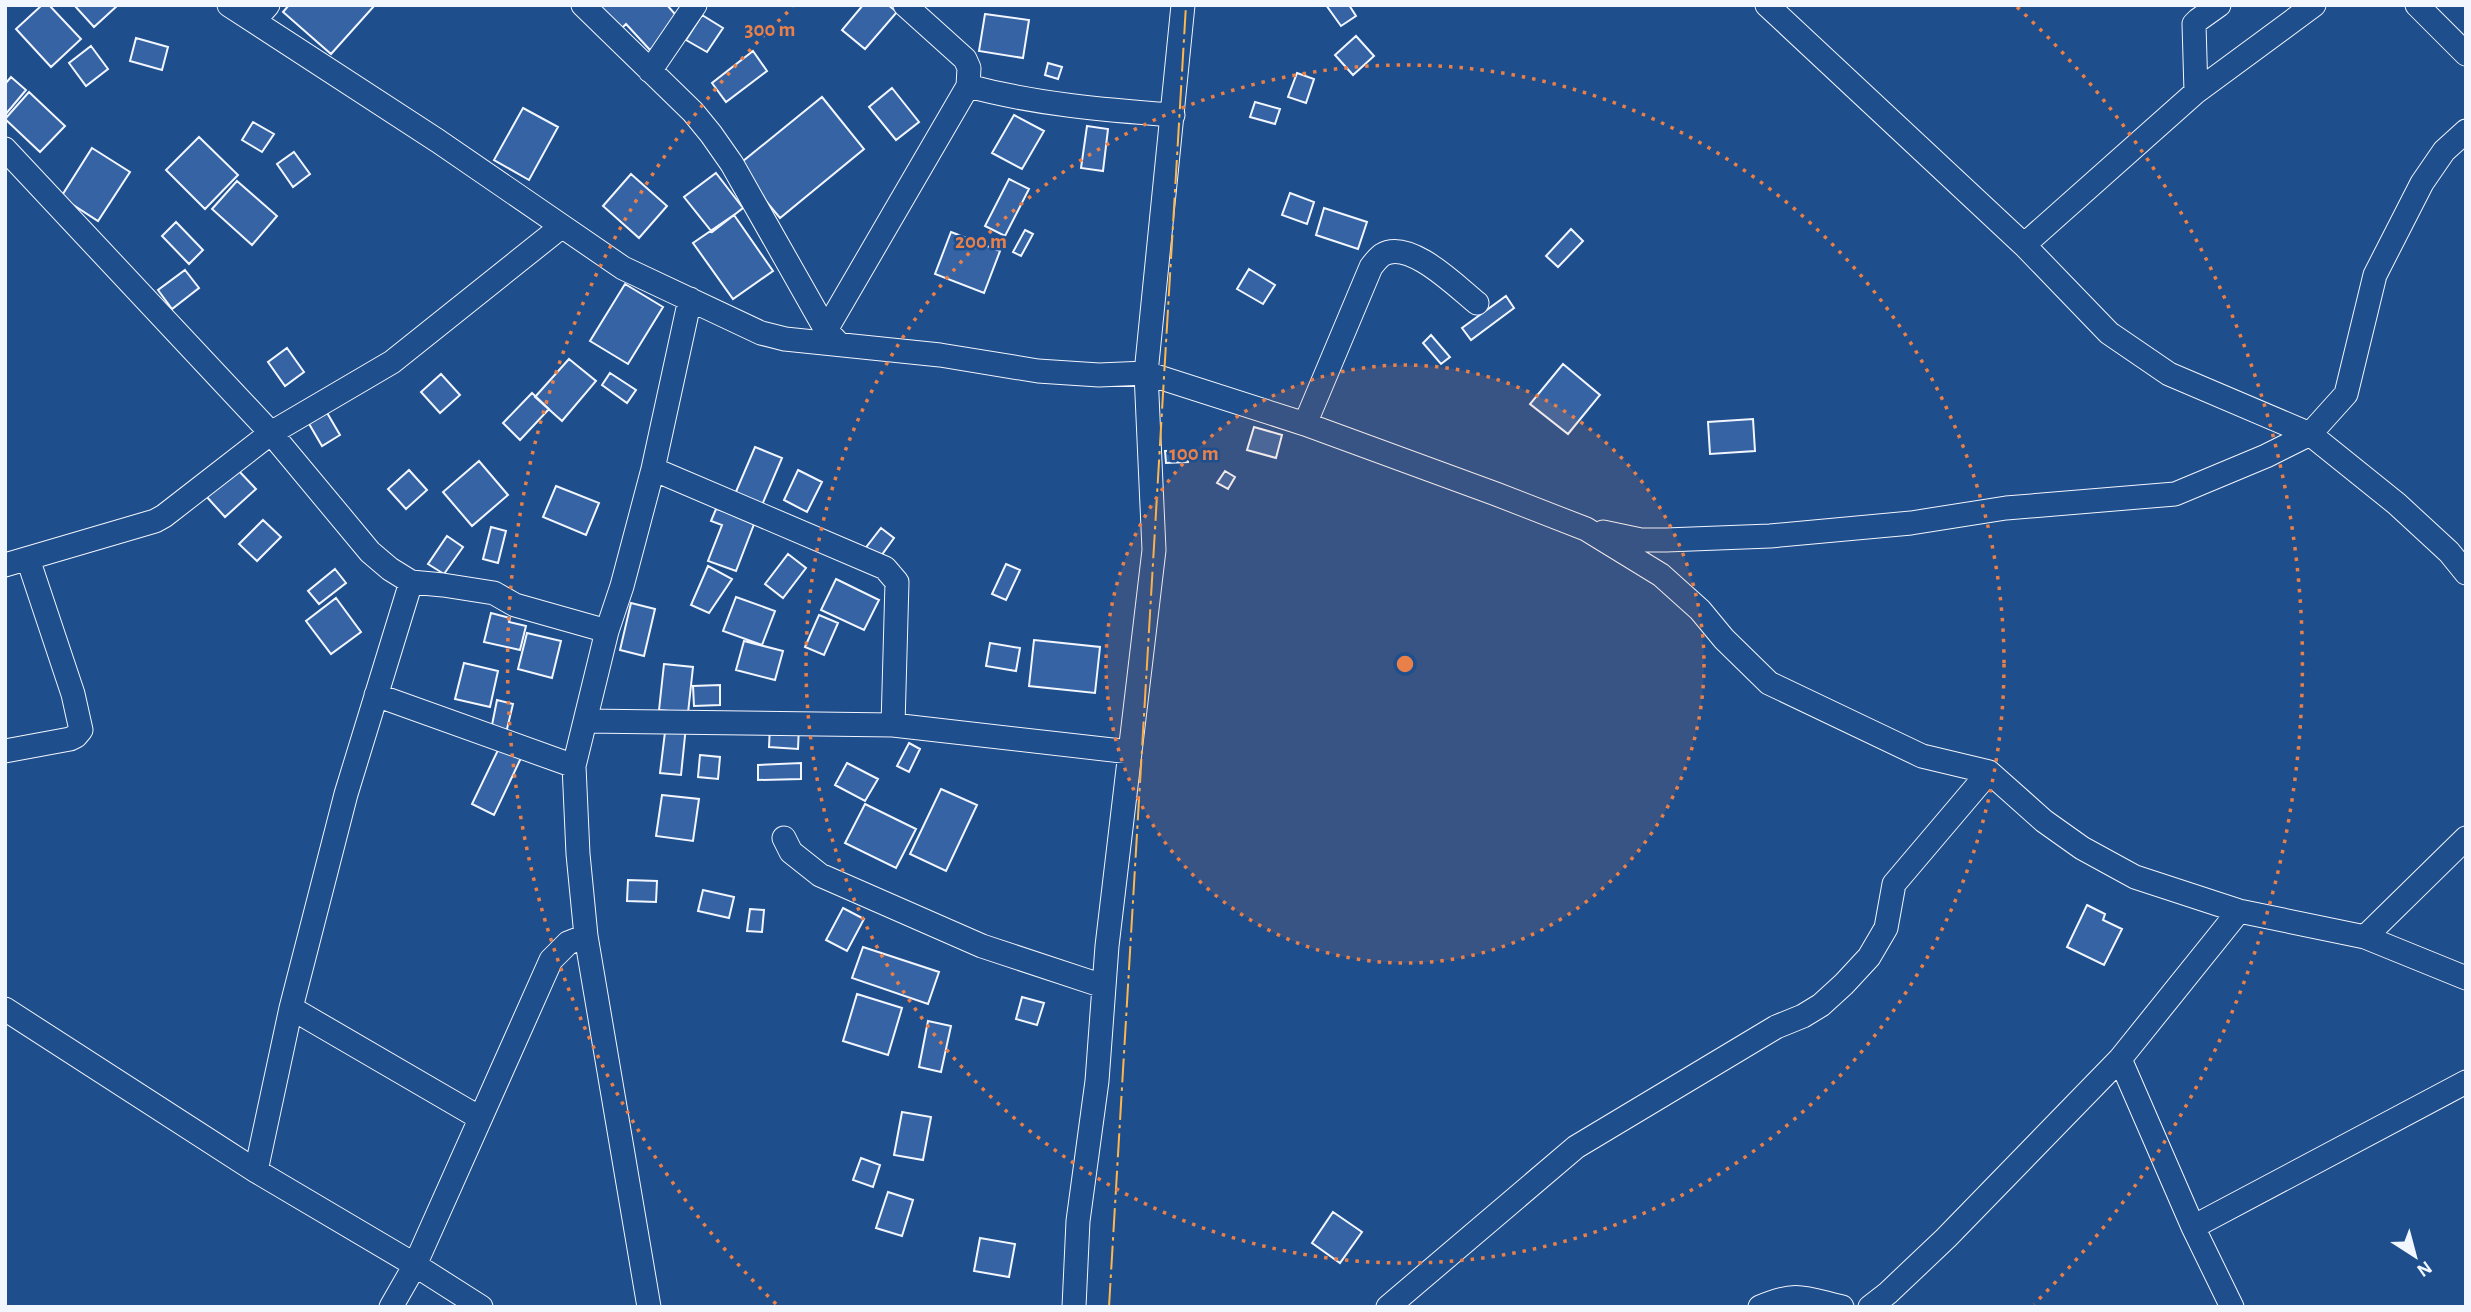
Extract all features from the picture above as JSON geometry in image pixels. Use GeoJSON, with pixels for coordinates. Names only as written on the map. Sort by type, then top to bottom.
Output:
{"type":"FeatureCollection","features":[{"type":"Feature","properties":{"kind":"street"},"geometry":{"type":"LineString","coordinates":[[229,5],[261,13],[438,141],[623,268],[761,333],[785,339],[833,337],[1038,371],[1100,375],[1146,373],[1305,424],[1586,529],[1641,540],[1770,536],[1911,523],[2006,508],[2175,494],[2310,434],[2333,412],[2346,394],[2375,275],[2395,231],[2434,165],[2466,131]]}},
{"type":"Feature","properties":{"kind":"street"},"geometry":{"type":"LineString","coordinates":[[583,5],[693,112],[712,134],[833,337]]}},
{"type":"Feature","properties":{"kind":"street"},"geometry":{"type":"LineString","coordinates":[[650,71],[695,5]]}},
{"type":"Feature","properties":{"kind":"street"},"geometry":{"type":"LineString","coordinates":[[833,337],[968,86],[969,68],[965,59],[905,5]]}},
{"type":"Feature","properties":{"kind":"street"},"geometry":{"type":"LineString","coordinates":[[1074,1307],[1079,1221],[1097,1081],[1103,986],[1154,550],[1146,373],[1183,5]]}},
{"type":"Feature","properties":{"kind":"street"},"geometry":{"type":"LineString","coordinates":[[1767,5],[2024,245],[2109,333],[2169,374],[2310,434],[2397,504],[2449,552],[2466,573]]}},
{"type":"Feature","properties":{"kind":"street"},"geometry":{"type":"LineString","coordinates":[[2196,92],[2194,24],[2219,5]]}},
{"type":"Feature","properties":{"kind":"street"},"geometry":{"type":"LineString","coordinates":[[2024,245],[2196,92],[2314,5]]}},
{"type":"Feature","properties":{"kind":"street"},"geometry":{"type":"LineString","coordinates":[[2417,5],[2466,54]]}},
{"type":"Feature","properties":{"kind":"street"},"geometry":{"type":"LineString","coordinates":[[968,86],[1007,96],[1094,109],[1173,115]]}},
{"type":"Feature","properties":{"kind":"street"},"geometry":{"type":"LineString","coordinates":[[5,149],[271,433],[370,552],[397,574],[411,582],[443,584],[494,593],[515,605],[607,631]]}},
{"type":"Feature","properties":{"kind":"street"},"geometry":{"type":"LineString","coordinates":[[5,565],[155,521],[271,433],[392,362],[561,227]]}},
{"type":"Feature","properties":{"kind":"street"},"geometry":{"type":"LineString","coordinates":[[1305,424],[1371,267],[1382,255],[1397,251],[1415,256],[1477,303]]}},
{"type":"Feature","properties":{"kind":"street"},"geometry":{"type":"LineString","coordinates":[[649,1307],[586,936],[577,842],[574,766],[607,631],[622,586],[653,469],[690,299]]}},
{"type":"Feature","properties":{"kind":"street"},"geometry":{"type":"LineString","coordinates":[[653,469],[885,568],[891,574],[897,582],[893,725]]}},
{"type":"Feature","properties":{"kind":"street"},"geometry":{"type":"LineString","coordinates":[[1586,529],[1661,575],[1700,610],[1724,639],[1769,683],[1922,756],[1989,772],[2044,821],[2082,848],[2135,877],[2239,911],[2365,937],[2466,978]]}},
{"type":"Feature","properties":{"kind":"street"},"geometry":{"type":"LineString","coordinates":[[5,751],[70,739],[80,730],[73,694],[27,559]]}},
{"type":"Feature","properties":{"kind":"street"},"geometry":{"type":"LineString","coordinates":[[257,1171],[291,1007],[346,794],[411,582]]}},
{"type":"Feature","properties":{"kind":"street"},"geometry":{"type":"LineString","coordinates":[[376,695],[574,766]]}},
{"type":"Feature","properties":{"kind":"street"},"geometry":{"type":"LineString","coordinates":[[585,721],[893,725],[1130,752]]}},
{"type":"Feature","properties":{"kind":"street"},"geometry":{"type":"LineString","coordinates":[[1388,1307],[1576,1147],[1776,1027],[1803,1016],[1829,998],[1869,957],[1886,928],[1894,884],[1989,772]]}},
{"type":"Feature","properties":{"kind":"street"},"geometry":{"type":"LineString","coordinates":[[784,838],[791,852],[820,875],[982,946],[1103,986]]}},
{"type":"Feature","properties":{"kind":"street"},"geometry":{"type":"LineString","coordinates":[[2365,937],[2466,838]]}},
{"type":"Feature","properties":{"kind":"street"},"geometry":{"type":"LineString","coordinates":[[1870,1307],[1946,1238],[2120,1059],[2239,911]]}},
{"type":"Feature","properties":{"kind":"street"},"geometry":{"type":"LineString","coordinates":[[391,1307],[415,1265],[551,960],[568,943],[586,936]]}},
{"type":"Feature","properties":{"kind":"street"},"geometry":{"type":"LineString","coordinates":[[291,1007],[480,1118]]}},
{"type":"Feature","properties":{"kind":"street"},"geometry":{"type":"LineString","coordinates":[[5,1009],[257,1171],[481,1307]]}},
{"type":"Feature","properties":{"kind":"street"},"geometry":{"type":"LineString","coordinates":[[2120,1059],[2193,1227],[2232,1307]]}},
{"type":"Feature","properties":{"kind":"street"},"geometry":{"type":"LineString","coordinates":[[2193,1227],[2466,1082]]}},
{"type":"Feature","properties":{"kind":"street"},"geometry":{"type":"LineString","coordinates":[[1760,1307],[1794,1296],[1842,1307]]}},
{"type":"Feature","properties":{"kind":"building"},"geometry":{"type":"Polygon","coordinates":[[[42,5],[49,5],[81,39],[51,67],[16,29],[42,5]]]}},
{"type":"Feature","properties":{"kind":"building"},"geometry":{"type":"Polygon","coordinates":[[[74,5],[118,5],[94,27],[74,5]]]}},
{"type":"Feature","properties":{"kind":"building"},"geometry":{"type":"Polygon","coordinates":[[[289,5],[375,5],[331,54],[283,12],[289,5]]]}},
{"type":"Feature","properties":{"kind":"building"},"geometry":{"type":"Polygon","coordinates":[[[595,5],[667,5],[682,22],[650,50],[626,24],[617,33],[595,5]]]}},
{"type":"Feature","properties":{"kind":"building"},"geometry":{"type":"Polygon","coordinates":[[[863,5],[888,5],[897,12],[865,49],[842,30],[863,5]]]}},
{"type":"Feature","properties":{"kind":"building"},"geometry":{"type":"Polygon","coordinates":[[[1326,5],[1349,5],[1356,16],[1341,26],[1326,5]]]}},
{"type":"Feature","properties":{"kind":"building"},"geometry":{"type":"Polygon","coordinates":[[[985,14],[1029,20],[1023,58],[979,51],[985,14]]]}},
{"type":"Feature","properties":{"kind":"building"},"geometry":{"type":"Polygon","coordinates":[[[702,15],[723,28],[707,52],[686,40],[702,15]]]}},
{"type":"Feature","properties":{"kind":"building"},"geometry":{"type":"Polygon","coordinates":[[[1356,36],[1374,56],[1353,75],[1335,55],[1356,36]]]}},
{"type":"Feature","properties":{"kind":"building"},"geometry":{"type":"Polygon","coordinates":[[[136,38],[168,47],[162,70],[130,61],[136,38]]]}},
{"type":"Feature","properties":{"kind":"building"},"geometry":{"type":"Polygon","coordinates":[[[91,46],[108,69],[86,86],[69,63],[91,46]]]}},
{"type":"Feature","properties":{"kind":"building"},"geometry":{"type":"Polygon","coordinates":[[[753,51],[767,71],[726,102],[712,83],[753,51]]]}},
{"type":"Feature","properties":{"kind":"building"},"geometry":{"type":"Polygon","coordinates":[[[1048,63],[1062,67],[1058,79],[1045,75],[1048,63]]]}},
{"type":"Feature","properties":{"kind":"building"},"geometry":{"type":"Polygon","coordinates":[[[1297,73],[1314,79],[1306,103],[1288,97],[1297,73]]]}},
{"type":"Feature","properties":{"kind":"building"},"geometry":{"type":"Polygon","coordinates":[[[11,77],[26,90],[5,115],[5,84],[11,77]]]}},
{"type":"Feature","properties":{"kind":"building"},"geometry":{"type":"Polygon","coordinates":[[[892,88],[919,122],[896,140],[869,107],[892,88]]]}},
{"type":"Feature","properties":{"kind":"building"},"geometry":{"type":"Polygon","coordinates":[[[29,92],[65,126],[40,152],[5,119],[29,92]]]}},
{"type":"Feature","properties":{"kind":"building"},"geometry":{"type":"Polygon","coordinates":[[[822,97],[864,149],[780,218],[737,166],[822,97]]]}},
{"type":"Feature","properties":{"kind":"building"},"geometry":{"type":"Polygon","coordinates":[[[1255,102],[1280,109],[1275,124],[1250,117],[1255,102]]]}},
{"type":"Feature","properties":{"kind":"building"},"geometry":{"type":"Polygon","coordinates":[[[523,108],[558,127],[529,180],[494,160],[523,108]]]}},
{"type":"Feature","properties":{"kind":"building"},"geometry":{"type":"Polygon","coordinates":[[[1014,115],[1044,131],[1022,169],[992,153],[1014,115]]]}},
{"type":"Feature","properties":{"kind":"building"},"geometry":{"type":"Polygon","coordinates":[[[253,122],[274,134],[262,152],[242,140],[253,122]]]}},
{"type":"Feature","properties":{"kind":"building"},"geometry":{"type":"Polygon","coordinates":[[[1087,126],[1108,129],[1103,171],[1081,168],[1087,126]]]}},
{"type":"Feature","properties":{"kind":"building"},"geometry":{"type":"Polygon","coordinates":[[[199,137],[238,175],[205,209],[166,170],[199,137]]]}},
{"type":"Feature","properties":{"kind":"building"},"geometry":{"type":"Polygon","coordinates":[[[92,148],[130,172],[98,221],[61,197],[92,148]]]}},
{"type":"Feature","properties":{"kind":"building"},"geometry":{"type":"Polygon","coordinates":[[[294,152],[310,174],[293,187],[277,164],[294,152]]]}},
{"type":"Feature","properties":{"kind":"building"},"geometry":{"type":"Polygon","coordinates":[[[716,173],[743,208],[712,232],[684,197],[716,173]]]}},
{"type":"Feature","properties":{"kind":"building"},"geometry":{"type":"Polygon","coordinates":[[[631,174],[667,206],[639,238],[603,206],[631,174]]]}},
{"type":"Feature","properties":{"kind":"building"},"geometry":{"type":"Polygon","coordinates":[[[1009,179],[1029,189],[1005,236],[985,226],[1009,179]]]}},
{"type":"Feature","properties":{"kind":"building"},"geometry":{"type":"Polygon","coordinates":[[[237,181],[277,216],[252,245],[212,209],[237,181]]]}},
{"type":"Feature","properties":{"kind":"building"},"geometry":{"type":"Polygon","coordinates":[[[1290,193],[1314,202],[1307,224],[1282,215],[1290,193]]]}},
{"type":"Feature","properties":{"kind":"building"},"geometry":{"type":"Polygon","coordinates":[[[1324,208],[1367,222],[1358,249],[1316,235],[1324,208]]]}},
{"type":"Feature","properties":{"kind":"building"},"geometry":{"type":"Polygon","coordinates":[[[734,215],[773,271],[733,299],[693,243],[734,215]]]}},
{"type":"Feature","properties":{"kind":"building"},"geometry":{"type":"Polygon","coordinates":[[[176,222],[203,250],[189,264],[162,236],[176,222]]]}},
{"type":"Feature","properties":{"kind":"building"},"geometry":{"type":"Polygon","coordinates":[[[1571,229],[1583,241],[1558,267],[1546,256],[1571,229]]]}},
{"type":"Feature","properties":{"kind":"building"},"geometry":{"type":"Polygon","coordinates":[[[1025,230],[1033,234],[1021,256],[1013,252],[1025,230]]]}},
{"type":"Feature","properties":{"kind":"building"},"geometry":{"type":"Polygon","coordinates":[[[951,232],[1000,251],[984,293],[935,274],[951,232]]]}},
{"type":"Feature","properties":{"kind":"building"},"geometry":{"type":"Polygon","coordinates":[[[1249,269],[1275,285],[1263,304],[1237,289],[1249,269]]]}},
{"type":"Feature","properties":{"kind":"building"},"geometry":{"type":"Polygon","coordinates":[[[185,270],[199,288],[172,309],[158,290],[185,270]]]}},
{"type":"Feature","properties":{"kind":"building"},"geometry":{"type":"Polygon","coordinates":[[[625,284],[663,307],[628,364],[590,341],[625,284]]]}},
{"type":"Feature","properties":{"kind":"building"},"geometry":{"type":"Polygon","coordinates":[[[1506,296],[1514,308],[1471,340],[1462,328],[1506,296]]]}},
{"type":"Feature","properties":{"kind":"building"},"geometry":{"type":"Polygon","coordinates":[[[1431,335],[1450,357],[1441,364],[1423,343],[1431,335]]]}},
{"type":"Feature","properties":{"kind":"building"},"geometry":{"type":"Polygon","coordinates":[[[287,348],[304,372],[285,386],[268,362],[287,348]]]}},
{"type":"Feature","properties":{"kind":"building"},"geometry":{"type":"Polygon","coordinates":[[[569,359],[596,381],[562,421],[535,397],[569,359]]]}},
{"type":"Feature","properties":{"kind":"building"},"geometry":{"type":"Polygon","coordinates":[[[1563,364],[1600,395],[1568,434],[1530,404],[1563,364]]]}},
{"type":"Feature","properties":{"kind":"building"},"geometry":{"type":"Polygon","coordinates":[[[610,373],[636,390],[627,403],[602,385],[610,373]]]}},
{"type":"Feature","properties":{"kind":"building"},"geometry":{"type":"Polygon","coordinates":[[[441,374],[460,395],[440,413],[421,392],[441,374]]]}},
{"type":"Feature","properties":{"kind":"building"},"geometry":{"type":"Polygon","coordinates":[[[532,393],[549,409],[520,440],[503,423],[532,393]]]}},
{"type":"Feature","properties":{"kind":"building"},"geometry":{"type":"Polygon","coordinates":[[[326,411],[340,435],[322,446],[308,422],[326,411]]]}},
{"type":"Feature","properties":{"kind":"building"},"geometry":{"type":"Polygon","coordinates":[[[1753,419],[1755,451],[1710,454],[1708,422],[1753,419]]]}},
{"type":"Feature","properties":{"kind":"building"},"geometry":{"type":"Polygon","coordinates":[[[1254,427],[1282,435],[1276,458],[1247,450],[1254,427]]]}},
{"type":"Feature","properties":{"kind":"building"},"geometry":{"type":"Polygon","coordinates":[[[755,447],[782,458],[759,512],[732,501],[755,447]]]}},
{"type":"Feature","properties":{"kind":"building"},"geometry":{"type":"Polygon","coordinates":[[[1188,450],[1188,462],[1166,463],[1165,451],[1188,450]]]}},
{"type":"Feature","properties":{"kind":"building"},"geometry":{"type":"Polygon","coordinates":[[[479,461],[508,495],[472,526],[443,492],[479,461]]]}},
{"type":"Feature","properties":{"kind":"building"},"geometry":{"type":"Polygon","coordinates":[[[237,469],[256,489],[225,517],[206,496],[237,469]]]}},
{"type":"Feature","properties":{"kind":"building"},"geometry":{"type":"Polygon","coordinates":[[[409,470],[427,490],[406,509],[388,489],[409,470]]]}},
{"type":"Feature","properties":{"kind":"building"},"geometry":{"type":"Polygon","coordinates":[[[798,470],[822,482],[807,512],[784,500],[798,470]]]}},
{"type":"Feature","properties":{"kind":"building"},"geometry":{"type":"Polygon","coordinates":[[[1225,471],[1235,477],[1228,489],[1217,483],[1225,471]]]}},
{"type":"Feature","properties":{"kind":"building"},"geometry":{"type":"Polygon","coordinates":[[[556,486],[599,503],[586,535],[543,517],[556,486]]]}},
{"type":"Feature","properties":{"kind":"building"},"geometry":{"type":"Polygon","coordinates":[[[716,509],[756,519],[736,571],[708,561],[722,525],[711,521],[716,509]]]}},
{"type":"Feature","properties":{"kind":"building"},"geometry":{"type":"Polygon","coordinates":[[[263,520],[281,537],[257,561],[239,544],[263,520]]]}},
{"type":"Feature","properties":{"kind":"building"},"geometry":{"type":"Polygon","coordinates":[[[491,527],[506,531],[498,563],[483,559],[491,527]]]}},
{"type":"Feature","properties":{"kind":"building"},"geometry":{"type":"Polygon","coordinates":[[[881,528],[894,538],[878,560],[864,550],[881,528]]]}},
{"type":"Feature","properties":{"kind":"building"},"geometry":{"type":"Polygon","coordinates":[[[447,536],[463,547],[444,574],[428,564],[447,536]]]}},
{"type":"Feature","properties":{"kind":"building"},"geometry":{"type":"Polygon","coordinates":[[[788,554],[806,568],[783,598],[765,584],[788,554]]]}},
{"type":"Feature","properties":{"kind":"building"},"geometry":{"type":"Polygon","coordinates":[[[1006,564],[1020,570],[1006,600],[992,594],[1006,564]]]}},
{"type":"Feature","properties":{"kind":"building"},"geometry":{"type":"Polygon","coordinates":[[[708,566],[732,579],[709,613],[691,605],[708,566]]]}},
{"type":"Feature","properties":{"kind":"building"},"geometry":{"type":"Polygon","coordinates":[[[335,569],[346,583],[319,604],[308,591],[335,569]]]}},
{"type":"Feature","properties":{"kind":"building"},"geometry":{"type":"Polygon","coordinates":[[[836,579],[879,600],[864,630],[821,610],[836,579]]]}},
{"type":"Feature","properties":{"kind":"building"},"geometry":{"type":"Polygon","coordinates":[[[736,597],[775,611],[762,645],[723,631],[736,597]]]}},
{"type":"Feature","properties":{"kind":"building"},"geometry":{"type":"Polygon","coordinates":[[[336,598],[361,632],[331,654],[306,621],[336,598]]]}},
{"type":"Feature","properties":{"kind":"building"},"geometry":{"type":"Polygon","coordinates":[[[631,603],[655,609],[644,656],[620,650],[631,603]]]}},
{"type":"Feature","properties":{"kind":"building"},"geometry":{"type":"Polygon","coordinates":[[[491,613],[510,618],[509,622],[526,626],[520,650],[484,642],[491,613]]]}},
{"type":"Feature","properties":{"kind":"building"},"geometry":{"type":"Polygon","coordinates":[[[819,615],[838,623],[824,655],[805,647],[819,615]]]}},
{"type":"Feature","properties":{"kind":"building"},"geometry":{"type":"Polygon","coordinates":[[[527,633],[561,641],[552,678],[518,669],[527,633]]]}},
{"type":"Feature","properties":{"kind":"building"},"geometry":{"type":"Polygon","coordinates":[[[1034,640],[1100,647],[1095,693],[1029,686],[1034,640]]]}},
{"type":"Feature","properties":{"kind":"building"},"geometry":{"type":"Polygon","coordinates":[[[744,641],[783,651],[775,680],[736,670],[744,641]]]}},
{"type":"Feature","properties":{"kind":"building"},"geometry":{"type":"Polygon","coordinates":[[[990,643],[1020,648],[1016,671],[986,666],[990,643]]]}},
{"type":"Feature","properties":{"kind":"building"},"geometry":{"type":"Polygon","coordinates":[[[464,663],[498,671],[490,707],[455,699],[464,663]]]}},
{"type":"Feature","properties":{"kind":"building"},"geometry":{"type":"Polygon","coordinates":[[[664,664],[693,667],[688,713],[659,710],[664,664]]]}},
{"type":"Feature","properties":{"kind":"building"},"geometry":{"type":"Polygon","coordinates":[[[720,685],[720,705],[694,706],[693,686],[720,685]]]}},
{"type":"Feature","properties":{"kind":"building"},"geometry":{"type":"Polygon","coordinates":[[[497,700],[513,704],[506,733],[491,730],[497,700]]]}},
{"type":"Feature","properties":{"kind":"building"},"geometry":{"type":"Polygon","coordinates":[[[666,724],[686,726],[681,775],[660,773],[666,724]]]}},
{"type":"Feature","properties":{"kind":"building"},"geometry":{"type":"Polygon","coordinates":[[[770,725],[799,726],[798,749],[769,747],[770,725]]]}},
{"type":"Feature","properties":{"kind":"building"},"geometry":{"type":"Polygon","coordinates":[[[909,743],[920,749],[909,772],[897,766],[909,743]]]}},
{"type":"Feature","properties":{"kind":"building"},"geometry":{"type":"Polygon","coordinates":[[[499,748],[521,758],[494,815],[472,804],[499,748]]]}},
{"type":"Feature","properties":{"kind":"building"},"geometry":{"type":"Polygon","coordinates":[[[700,755],[720,757],[718,779],[698,777],[700,755]]]}},
{"type":"Feature","properties":{"kind":"building"},"geometry":{"type":"Polygon","coordinates":[[[801,763],[801,779],[758,780],[758,765],[801,763]]]}},
{"type":"Feature","properties":{"kind":"building"},"geometry":{"type":"Polygon","coordinates":[[[847,763],[878,779],[865,801],[835,785],[847,763]]]}},
{"type":"Feature","properties":{"kind":"building"},"geometry":{"type":"Polygon","coordinates":[[[941,789],[977,805],[946,871],[910,854],[941,789]]]}},
{"type":"Feature","properties":{"kind":"building"},"geometry":{"type":"Polygon","coordinates":[[[662,795],[699,799],[693,841],[656,836],[662,795]]]}},
{"type":"Feature","properties":{"kind":"building"},"geometry":{"type":"Polygon","coordinates":[[[865,804],[916,829],[896,868],[845,843],[865,804]]]}},
{"type":"Feature","properties":{"kind":"building"},"geometry":{"type":"Polygon","coordinates":[[[628,880],[657,881],[656,902],[627,901],[628,880]]]}},
{"type":"Feature","properties":{"kind":"building"},"geometry":{"type":"Polygon","coordinates":[[[703,890],[734,897],[729,918],[698,911],[703,890]]]}},
{"type":"Feature","properties":{"kind":"building"},"geometry":{"type":"Polygon","coordinates":[[[2087,905],[2105,914],[2103,920],[2122,929],[2104,965],[2067,947],[2087,905]]]}},
{"type":"Feature","properties":{"kind":"building"},"geometry":{"type":"Polygon","coordinates":[[[843,908],[864,919],[847,951],[826,940],[843,908]]]}},
{"type":"Feature","properties":{"kind":"building"},"geometry":{"type":"Polygon","coordinates":[[[750,909],[764,910],[762,932],[747,931],[750,909]]]}},
{"type":"Feature","properties":{"kind":"building"},"geometry":{"type":"Polygon","coordinates":[[[863,947],[939,972],[928,1004],[852,978],[863,947]]]}},
{"type":"Feature","properties":{"kind":"building"},"geometry":{"type":"Polygon","coordinates":[[[857,994],[902,1008],[888,1055],[843,1041],[857,994]]]}},
{"type":"Feature","properties":{"kind":"building"},"geometry":{"type":"Polygon","coordinates":[[[1022,997],[1044,1003],[1037,1025],[1016,1019],[1022,997]]]}},
{"type":"Feature","properties":{"kind":"building"},"geometry":{"type":"Polygon","coordinates":[[[928,1021],[951,1026],[941,1072],[919,1067],[928,1021]]]}},
{"type":"Feature","properties":{"kind":"building"},"geometry":{"type":"Polygon","coordinates":[[[902,1112],[931,1117],[923,1160],[894,1155],[902,1112]]]}},
{"type":"Feature","properties":{"kind":"building"},"geometry":{"type":"Polygon","coordinates":[[[861,1158],[880,1165],[873,1187],[853,1180],[861,1158]]]}},
{"type":"Feature","properties":{"kind":"building"},"geometry":{"type":"Polygon","coordinates":[[[888,1192],[913,1200],[902,1236],[876,1228],[888,1192]]]}},
{"type":"Feature","properties":{"kind":"building"},"geometry":{"type":"Polygon","coordinates":[[[1333,1212],[1362,1232],[1340,1263],[1312,1243],[1333,1212]]]}},
{"type":"Feature","properties":{"kind":"building"},"geometry":{"type":"Polygon","coordinates":[[[980,1238],[1015,1244],[1009,1277],[974,1271],[980,1238]]]}},
{"type":"Feature","properties":{"kind":"power"},"geometry":{"type":"LineString","coordinates":[[1109,1307],[1186,5]]}}]}
